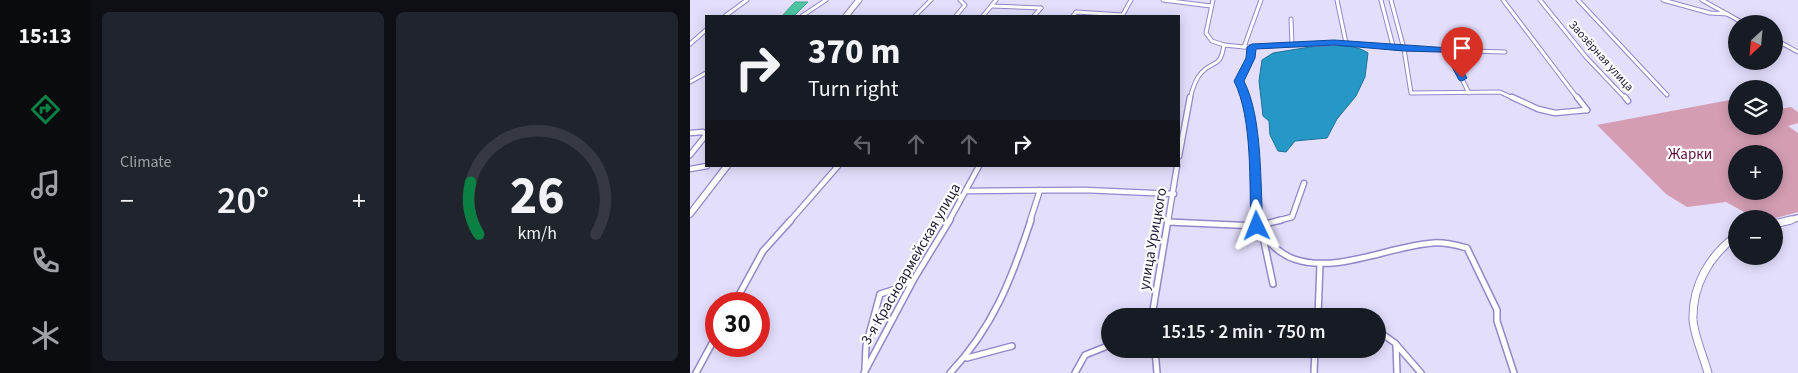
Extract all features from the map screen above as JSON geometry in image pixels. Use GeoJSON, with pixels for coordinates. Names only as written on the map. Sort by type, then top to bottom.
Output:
{"type":"FeatureCollection","features":[{"type":"Feature","properties":{"kind":"main road"},"geometry":{"type":"LineString","coordinates":[[847,15],[859,0]]}},
{"type":"Feature","properties":{"kind":"main road"},"geometry":{"type":"LineString","coordinates":[[690,214],[726,167]]}},
{"type":"Feature","properties":{"kind":"street"},"geometry":{"type":"LineString","coordinates":[[726,15],[747,0]]}},
{"type":"Feature","properties":{"kind":"street"},"geometry":{"type":"LineString","coordinates":[[804,15],[826,0]]}},
{"type":"Feature","properties":{"kind":"street"},"geometry":{"type":"LineString","coordinates":[[916,15],[931,0]]}},
{"type":"Feature","properties":{"kind":"street"},"geometry":{"type":"LineString","coordinates":[[957,15],[966,5],[960,0]]}},
{"type":"Feature","properties":{"kind":"street"},"geometry":{"type":"LineString","coordinates":[[984,15],[996,0]]}},
{"type":"Feature","properties":{"kind":"street"},"geometry":{"type":"LineString","coordinates":[[1076,12],[1122,15],[1131,0]]}},
{"type":"Feature","properties":{"kind":"street"},"geometry":{"type":"LineString","coordinates":[[1163,0],[1211,6]]}},
{"type":"Feature","properties":{"kind":"street"},"geometry":{"type":"LineString","coordinates":[[1213,0],[1206,33],[1207,38],[1224,45],[1252,47],[1346,43],[1404,48],[1505,52]]}},
{"type":"Feature","properties":{"kind":"street"},"geometry":{"type":"LineString","coordinates":[[1244,47],[1261,0]]}},
{"type":"Feature","properties":{"kind":"street"},"geometry":{"type":"LineString","coordinates":[[1338,0],[1346,43]]}},
{"type":"Feature","properties":{"kind":"street"},"geometry":{"type":"LineString","coordinates":[[1381,0],[1393,46]]}},
{"type":"Feature","properties":{"kind":"street"},"geometry":{"type":"LineString","coordinates":[[1391,0],[1404,48],[1411,93],[1500,92],[1555,113],[1587,110],[1503,0]]}},
{"type":"Feature","properties":{"kind":"street","name":"Заозёрная улица"},"geometry":{"type":"LineString","coordinates":[[1540,0],[1586,57],[1628,102]]}},
{"type":"Feature","properties":{"kind":"street"},"geometry":{"type":"LineString","coordinates":[[1578,0],[1667,95]]}},
{"type":"Feature","properties":{"kind":"street"},"geometry":{"type":"LineString","coordinates":[[1663,0],[1710,13],[1728,14]]}},
{"type":"Feature","properties":{"kind":"street"},"geometry":{"type":"LineString","coordinates":[[1702,0],[1728,14]]}},
{"type":"Feature","properties":{"kind":"street"},"geometry":{"type":"LineString","coordinates":[[1074,15],[1079,4]]}},
{"type":"Feature","properties":{"kind":"street"},"geometry":{"type":"LineString","coordinates":[[992,6],[1041,8],[1035,15]]}},
{"type":"Feature","properties":{"kind":"street"},"geometry":{"type":"LineString","coordinates":[[1291,19],[1292,44]]}},
{"type":"Feature","properties":{"kind":"street"},"geometry":{"type":"LineString","coordinates":[[690,44],[705,31]]}},
{"type":"Feature","properties":{"kind":"street"},"geometry":{"type":"LineString","coordinates":[[1783,44],[1798,52]]}},
{"type":"Feature","properties":{"kind":"street"},"geometry":{"type":"LineString","coordinates":[[1180,143],[1197,77],[1204,70],[1220,62],[1223,58],[1224,45]]}},
{"type":"Feature","properties":{"kind":"street"},"geometry":{"type":"LineString","coordinates":[[1252,47],[1250,58],[1239,81],[1244,90],[1251,124],[1257,226],[1264,237],[1278,251],[1296,260],[1320,264],[1432,243],[1452,244],[1468,248],[1497,310],[1497,320],[1514,373]]}},
{"type":"Feature","properties":{"kind":"street"},"geometry":{"type":"LineString","coordinates":[[1447,50],[1469,93]]}},
{"type":"Feature","properties":{"kind":"street"},"geometry":{"type":"LineString","coordinates":[[692,81],[705,74]]}},
{"type":"Feature","properties":{"kind":"street"},"geometry":{"type":"LineString","coordinates":[[692,81],[705,78]]}},
{"type":"Feature","properties":{"kind":"street"},"geometry":{"type":"LineString","coordinates":[[1180,120],[1185,120]]}},
{"type":"Feature","properties":{"kind":"street"},"geometry":{"type":"LineString","coordinates":[[690,133],[703,132],[705,135]]}},
{"type":"Feature","properties":{"kind":"street"},"geometry":{"type":"LineString","coordinates":[[690,155],[705,137]]}},
{"type":"Feature","properties":{"kind":"street"},"geometry":{"type":"LineString","coordinates":[[690,169],[705,166]]}},
{"type":"Feature","properties":{"kind":"street"},"geometry":{"type":"LineString","coordinates":[[741,292],[763,251],[837,167]]}},
{"type":"Feature","properties":{"kind":"street","name":"3-я Красноармейская улица"},"geometry":{"type":"LineString","coordinates":[[864,371],[914,279],[967,191],[979,167]]}},
{"type":"Feature","properties":{"kind":"street","name":"улица Урицкого"},"geometry":{"type":"LineString","coordinates":[[1153,308],[1178,167]]}},
{"type":"Feature","properties":{"kind":"street"},"geometry":{"type":"LineString","coordinates":[[1168,222],[1257,226],[1292,217],[1304,183]]}},
{"type":"Feature","properties":{"kind":"street"},"geometry":{"type":"LineString","coordinates":[[950,373],[967,358],[1002,299],[1016,265],[1040,190]]}},
{"type":"Feature","properties":{"kind":"street"},"geometry":{"type":"LineString","coordinates":[[967,191],[1040,190],[1174,194]]}},
{"type":"Feature","properties":{"kind":"street"},"geometry":{"type":"LineString","coordinates":[[1783,222],[1798,218]]}},
{"type":"Feature","properties":{"kind":"street"},"geometry":{"type":"LineString","coordinates":[[1264,237],[1273,284]]}},
{"type":"Feature","properties":{"kind":"street"},"geometry":{"type":"LineString","coordinates":[[1708,373],[1693,321],[1696,295],[1704,270],[1721,247],[1728,242]]}},
{"type":"Feature","properties":{"kind":"street"},"geometry":{"type":"LineString","coordinates":[[1318,308],[1320,264]]}},
{"type":"Feature","properties":{"kind":"street"},"geometry":{"type":"LineString","coordinates":[[864,371],[866,346],[880,294],[896,289],[914,279]]}},
{"type":"Feature","properties":{"kind":"street"},"geometry":{"type":"LineString","coordinates":[[1386,336],[1421,373]]}},
{"type":"Feature","properties":{"kind":"street"},"geometry":{"type":"LineString","coordinates":[[1396,345],[1397,373]]}},
{"type":"Feature","properties":{"kind":"street"},"geometry":{"type":"LineString","coordinates":[[967,358],[1012,346]]}},
{"type":"Feature","properties":{"kind":"street"},"geometry":{"type":"LineString","coordinates":[[1075,373],[1085,355],[1101,349]]}},
{"type":"Feature","properties":{"kind":"street"},"geometry":{"type":"LineString","coordinates":[[696,373],[705,356]]}},
{"type":"Feature","properties":{"kind":"street"},"geometry":{"type":"LineString","coordinates":[[1156,358],[1157,373]]}},
{"type":"Feature","properties":{"kind":"street"},"geometry":{"type":"LineString","coordinates":[[1314,373],[1315,358]]}},
{"type":"Feature","properties":{"kind":"green space","name":"Жарки"},"geometry":{"type":"Polygon","coordinates":[[[1728,100],[1728,135],[1783,135],[1783,108],[1791,107],[1798,112],[1798,123],[1788,126],[1798,133],[1798,212],[1783,216],[1783,210],[1741,210],[1726,202],[1687,207],[1666,194],[1597,125],[1728,100]]]}},
{"type":"Feature","properties":{"kind":"water"},"geometry":{"type":"Polygon","coordinates":[[[1316,46],[1350,46],[1368,53],[1365,77],[1356,96],[1337,119],[1327,138],[1295,141],[1286,152],[1278,151],[1270,135],[1269,121],[1263,116],[1259,81],[1262,60],[1273,53],[1316,46]]]}},
{"type":"Feature","properties":{"kind":"building"},"geometry":{"type":"Polygon","coordinates":[[[795,2],[808,2],[795,15],[783,15],[795,2]]]}},
{"type":"Feature","properties":{"kind":"route"},"geometry":{"type":"LineString","coordinates":[[1257,226],[1256,176],[1251,124],[1244,90],[1239,81],[1250,58],[1252,47],[1334,42],[1447,50],[1462,78]]}}]}
